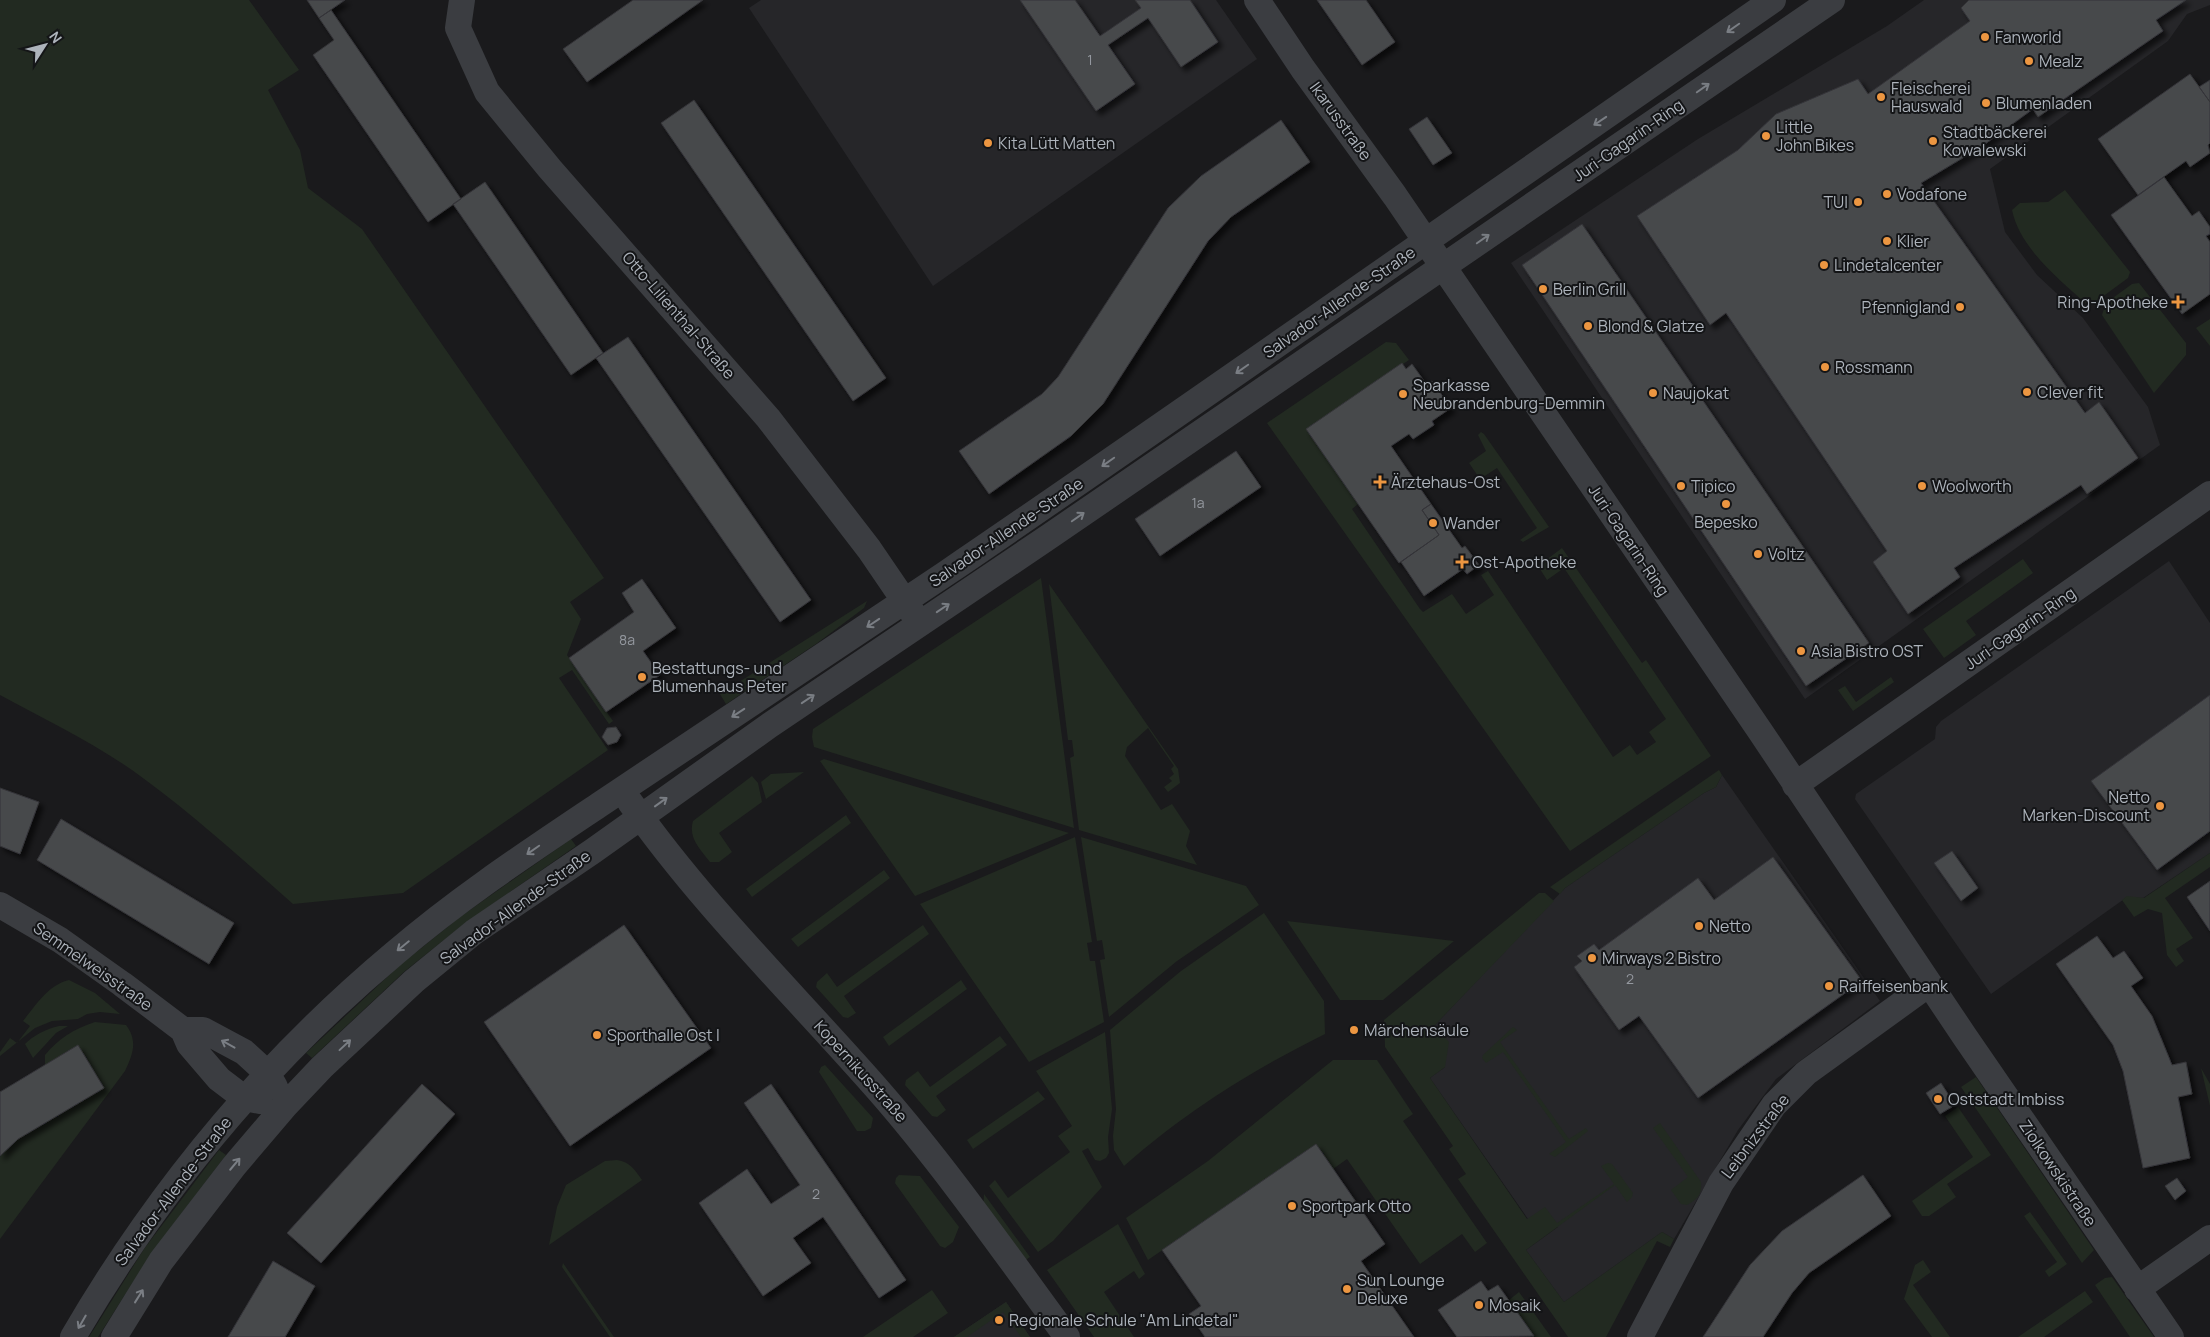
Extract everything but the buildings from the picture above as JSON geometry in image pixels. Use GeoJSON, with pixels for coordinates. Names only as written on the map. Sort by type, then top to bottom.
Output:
{"type":"FeatureCollection","features":[{"type":"Feature","properties":{"kind":"street","name":"Otto-Lilienthal-Straße"},"geometry":{"type":"LineString","coordinates":[[462,0],[458,28],[487,92],[550,169],[768,418],[869,549],[920,624]]}},
{"type":"Feature","properties":{"kind":"street","name":"Ikarusstraße"},"geometry":{"type":"LineString","coordinates":[[1257,0],[1426,242]]}},
{"type":"Feature","properties":{"kind":"street","name":"Juri-Gagarin-Ring"},"geometry":{"type":"LineString","coordinates":[[1426,242],[1773,0]]}},
{"type":"Feature","properties":{"kind":"street","name":"Juri-Gagarin-Ring"},"geometry":{"type":"LineString","coordinates":[[1832,0],[1443,267],[1795,785],[2210,494]]}},
{"type":"Feature","properties":{"kind":"street","name":"Salvador-Allende-Straße"},"geometry":{"type":"LineString","coordinates":[[73,1337],[133,1240],[206,1143],[244,1098],[296,1043],[392,955],[454,905],[621,790],[905,602],[1426,242],[1443,267],[770,725],[474,932],[406,988],[322,1067],[285,1106],[234,1166],[161,1261],[114,1337]]}},
{"type":"Feature","properties":{"kind":"street","name":"Ziolkowskistraße"},"geometry":{"type":"LineString","coordinates":[[1795,785],[2171,1337]]}},
{"type":"Feature","properties":{"kind":"street"},"geometry":{"type":"LineString","coordinates":[[621,790],[640,817]]}},
{"type":"Feature","properties":{"kind":"street","name":"Kopernikusstraße"},"geometry":{"type":"LineString","coordinates":[[640,817],[697,890],[920,1139],[1067,1337]]}},
{"type":"Feature","properties":{"kind":"street","name":"Semmelweisstraße"},"geometry":{"type":"LineString","coordinates":[[0,905],[60,940],[183,1030],[189,1044],[219,1079],[244,1098]]}},
{"type":"Feature","properties":{"kind":"street","name":"Leibnizstraße"},"geometry":{"type":"LineString","coordinates":[[1640,1337],[1720,1183],[1774,1105],[1806,1073],[1929,984]]}},
{"type":"Feature","properties":{"kind":"street"},"geometry":{"type":"LineString","coordinates":[[183,1030],[203,1030],[244,1052],[267,1073],[285,1106]]}},
{"type":"Feature","properties":{"kind":"street"},"geometry":{"type":"LineString","coordinates":[[244,1098],[285,1106]]}},
{"type":"Feature","properties":{"kind":"street"},"geometry":{"type":"LineString","coordinates":[[2137,1288],[2210,1238]]}},
{"type":"Feature","properties":{"kind":"shaded area"},"geometry":{"type":"Polygon","coordinates":[[[0,0],[249,0],[299,70],[268,90],[300,150],[308,188],[362,229],[604,578],[570,602],[581,619],[567,655],[613,721],[609,724],[572,670],[559,678],[608,750],[403,893],[293,904],[194,818],[132,770],[83,740],[0,695],[0,0]]]}},
{"type":"Feature","properties":{"kind":"shaded area","name":"Kita Lütt Matten"},"geometry":{"type":"Polygon","coordinates":[[[761,0],[1216,0],[1257,59],[933,286],[749,8],[761,0]]]}},
{"type":"Feature","properties":{"kind":"shaded area"},"geometry":{"type":"Polygon","coordinates":[[[1924,0],[2210,0],[2210,5],[2187,14],[2168,41],[1990,169],[2005,232],[2037,275],[2083,318],[2148,407],[2160,445],[1805,699],[1511,263],[1698,139],[1887,26],[1924,0]]]}},
{"type":"Feature","properties":{"kind":"shaded area"},"geometry":{"type":"Polygon","coordinates":[[[2065,190],[2130,272],[2128,278],[2094,303],[2085,303],[2041,261],[2023,237],[2016,224],[2012,210],[2020,203],[2048,202],[2065,190]]]}},
{"type":"Feature","properties":{"kind":"shaded area"},"geometry":{"type":"Polygon","coordinates":[[[2139,283],[2186,343],[2186,355],[2154,393],[2102,315],[2106,303],[2132,284],[2139,283]]]}},
{"type":"Feature","properties":{"kind":"shaded area"},"geometry":{"type":"Polygon","coordinates":[[[2210,319],[2210,346],[2196,328],[2210,319]]]}},
{"type":"Feature","properties":{"kind":"shaded area"},"geometry":{"type":"Polygon","coordinates":[[[1386,342],[1396,343],[1409,360],[1307,429],[1358,504],[1352,509],[1420,609],[1423,612],[1452,594],[1466,614],[1494,595],[1481,575],[1488,571],[1613,757],[1630,745],[1637,755],[1656,742],[1649,732],[1666,719],[1564,568],[1547,580],[1540,569],[1542,563],[1562,548],[1642,663],[1646,660],[1711,756],[1570,851],[1267,423],[1386,342]]]}},
{"type":"Feature","properties":{"kind":"shaded area"},"geometry":{"type":"Polygon","coordinates":[[[1481,432],[1549,527],[1523,542],[1520,540],[1537,528],[1497,468],[1480,479],[1469,463],[1486,451],[1478,435],[1481,432]]]}},
{"type":"Feature","properties":{"kind":"shaded area"},"geometry":{"type":"Polygon","coordinates":[[[2023,559],[2033,573],[1966,621],[1976,635],[1944,658],[1923,629],[2023,559]]]}},
{"type":"Feature","properties":{"kind":"shaded area"},"geometry":{"type":"Polygon","coordinates":[[[2169,561],[2210,623],[2210,853],[2143,898],[2127,897],[1991,994],[1855,799],[1856,794],[1935,739],[1936,727],[1941,721],[2169,561]]]}},
{"type":"Feature","properties":{"kind":"shaded area"},"geometry":{"type":"Polygon","coordinates":[[[1041,578],[1074,828],[814,747],[813,729],[1041,578]]]}},
{"type":"Feature","properties":{"kind":"shaded area"},"geometry":{"type":"Polygon","coordinates":[[[1049,584],[1178,769],[1180,783],[1168,792],[1164,787],[1172,781],[1169,778],[1174,774],[1171,769],[1174,766],[1148,728],[1127,747],[1125,756],[1161,810],[1172,804],[1190,831],[1186,846],[1197,865],[1079,830],[1070,758],[1074,756],[1072,740],[1068,740],[1049,584]]]}},
{"type":"Feature","properties":{"kind":"shaded area"},"geometry":{"type":"Polygon","coordinates":[[[867,601],[864,608],[816,644],[726,704],[720,694],[867,601]]]}},
{"type":"Feature","properties":{"kind":"shaded area"},"geometry":{"type":"Polygon","coordinates":[[[1891,677],[1894,682],[1853,711],[1838,690],[1845,686],[1856,702],[1891,677]]]}},
{"type":"Feature","properties":{"kind":"shaded area"},"geometry":{"type":"Polygon","coordinates":[[[824,759],[1069,833],[915,896],[820,761],[824,759]]]}},
{"type":"Feature","properties":{"kind":"shaded area"},"geometry":{"type":"Polygon","coordinates":[[[1719,770],[1722,775],[1716,787],[1704,793],[1565,888],[1560,894],[1550,887],[1719,770]]]}},
{"type":"Feature","properties":{"kind":"shaded area"},"geometry":{"type":"Polygon","coordinates":[[[804,772],[766,799],[761,782],[771,774],[804,772]]]}},
{"type":"Feature","properties":{"kind":"shaded area"},"geometry":{"type":"Polygon","coordinates":[[[1722,775],[1880,1001],[1776,1079],[1738,1130],[1674,1239],[1662,1232],[1564,1302],[1526,1250],[1558,1227],[1528,1219],[1430,1078],[1445,1067],[1434,1026],[1565,888],[1704,793],[1716,787],[1722,775]]]}},
{"type":"Feature","properties":{"kind":"shaded area"},"geometry":{"type":"Polygon","coordinates":[[[752,776],[758,783],[762,802],[719,833],[732,852],[719,862],[710,862],[694,838],[692,833],[693,821],[752,776]]]}},
{"type":"Feature","properties":{"kind":"shaded area"},"geometry":{"type":"Polygon","coordinates":[[[846,815],[851,823],[752,897],[746,889],[846,815]]]}},
{"type":"Feature","properties":{"kind":"shaded area"},"geometry":{"type":"Polygon","coordinates":[[[1075,837],[1092,942],[1087,943],[1090,961],[1095,961],[1104,1022],[1029,1062],[920,904],[1075,837]]]}},
{"type":"Feature","properties":{"kind":"shaded area"},"geometry":{"type":"Polygon","coordinates":[[[1081,837],[1246,886],[1259,905],[1177,961],[1109,1017],[1100,960],[1105,959],[1102,940],[1097,941],[1081,837]]]}},
{"type":"Feature","properties":{"kind":"shaded area"},"geometry":{"type":"Polygon","coordinates":[[[571,839],[576,846],[464,924],[405,971],[312,1058],[306,1053],[400,965],[460,917],[571,839]]]}},
{"type":"Feature","properties":{"kind":"shaded area"},"geometry":{"type":"Polygon","coordinates":[[[2210,853],[2210,867],[2165,898],[2193,938],[2176,949],[2184,961],[2176,967],[2167,955],[2162,913],[2148,909],[2134,917],[2122,900],[2127,896],[2144,898],[2210,853]]]}},
{"type":"Feature","properties":{"kind":"shaded area"},"geometry":{"type":"Polygon","coordinates":[[[884,870],[890,878],[798,947],[791,939],[884,870]]]}},
{"type":"Feature","properties":{"kind":"shaded area"},"geometry":{"type":"Polygon","coordinates":[[[1539,893],[1545,893],[1554,901],[1434,1026],[1449,1042],[1445,1067],[1430,1078],[1527,1219],[1545,1207],[1557,1223],[1614,1184],[1601,1166],[1608,1163],[1612,1164],[1633,1193],[1627,1202],[1615,1185],[1526,1250],[1564,1302],[1662,1232],[1674,1239],[1670,1247],[1657,1241],[1606,1337],[1568,1337],[1458,1179],[1466,1174],[1449,1149],[1453,1146],[1385,1047],[1384,1020],[1539,893]]]}},
{"type":"Feature","properties":{"kind":"shaded area"},"geometry":{"type":"Polygon","coordinates":[[[1264,913],[1324,1001],[1325,1034],[1220,1093],[1172,1127],[1124,1166],[1114,1150],[1113,1136],[1116,1109],[1110,1030],[1181,971],[1264,913]]]}},
{"type":"Feature","properties":{"kind":"shaded area"},"geometry":{"type":"Polygon","coordinates":[[[1287,921],[1454,941],[1383,1000],[1340,1000],[1287,921]]]}},
{"type":"Feature","properties":{"kind":"shaded area"},"geometry":{"type":"Polygon","coordinates":[[[923,925],[929,934],[844,996],[856,1013],[848,1018],[843,1017],[816,987],[817,982],[827,973],[837,987],[923,925]]]}},
{"type":"Feature","properties":{"kind":"shaded area"},"geometry":{"type":"Polygon","coordinates":[[[69,980],[95,993],[120,1014],[100,1012],[87,1014],[78,1019],[52,1021],[35,1028],[18,1041],[30,1026],[23,1021],[38,1002],[55,986],[69,980]]]}},
{"type":"Feature","properties":{"kind":"shaded area"},"geometry":{"type":"Polygon","coordinates":[[[961,980],[967,989],[889,1046],[883,1037],[961,980]]]}},
{"type":"Feature","properties":{"kind":"shaded area"},"geometry":{"type":"Polygon","coordinates":[[[95,1022],[126,1025],[133,1042],[128,1065],[0,1239],[0,1156],[18,1139],[104,1088],[78,1045],[45,1065],[45,1055],[61,1039],[95,1022]]]}},
{"type":"Feature","properties":{"kind":"shaded area"},"geometry":{"type":"Polygon","coordinates":[[[59,1026],[68,1026],[56,1033],[33,1058],[25,1044],[40,1033],[59,1026]]]}},
{"type":"Feature","properties":{"kind":"shaded area"},"geometry":{"type":"Polygon","coordinates":[[[1513,1027],[1517,1030],[1500,1042],[1569,1139],[1586,1128],[1588,1131],[1555,1157],[1549,1154],[1566,1142],[1503,1052],[1486,1063],[1482,1058],[1513,1027]]]}},
{"type":"Feature","properties":{"kind":"shaded area"},"geometry":{"type":"Polygon","coordinates":[[[1105,1032],[1112,1109],[1108,1137],[1109,1153],[1106,1158],[1100,1161],[1095,1160],[1088,1148],[1082,1151],[1102,1187],[1053,1241],[1038,1252],[989,1186],[995,1180],[1008,1198],[1070,1152],[1058,1136],[1072,1126],[1036,1071],[1105,1032]]]}},
{"type":"Feature","properties":{"kind":"shaded area"},"geometry":{"type":"Polygon","coordinates":[[[1000,1036],[1007,1045],[936,1096],[946,1110],[937,1117],[932,1116],[905,1085],[906,1080],[918,1071],[930,1087],[1000,1036]]]}},
{"type":"Feature","properties":{"kind":"shaded area"},"geometry":{"type":"Polygon","coordinates":[[[10,1038],[17,1043],[0,1056],[0,1052],[10,1038]]]}},
{"type":"Feature","properties":{"kind":"shaded area"},"geometry":{"type":"Polygon","coordinates":[[[1333,1060],[1377,1060],[1413,1114],[1403,1121],[1487,1243],[1475,1252],[1462,1234],[1420,1264],[1347,1159],[1333,1169],[1316,1144],[1148,1260],[1126,1218],[1208,1161],[1333,1060]]]}},
{"type":"Feature","properties":{"kind":"shaded area"},"geometry":{"type":"Polygon","coordinates":[[[825,1065],[873,1118],[871,1128],[865,1131],[857,1131],[819,1072],[821,1067],[825,1065]]]}},
{"type":"Feature","properties":{"kind":"shaded area"},"geometry":{"type":"Polygon","coordinates":[[[2201,1068],[2210,1084],[2210,1106],[2201,1068]]]}},
{"type":"Feature","properties":{"kind":"shaded area"},"geometry":{"type":"Polygon","coordinates":[[[1976,1077],[2094,1250],[2082,1263],[1961,1087],[1976,1077]]]}},
{"type":"Feature","properties":{"kind":"shaded area"},"geometry":{"type":"Polygon","coordinates":[[[1038,1091],[1045,1099],[973,1149],[967,1140],[1038,1091]]]}},
{"type":"Feature","properties":{"kind":"shaded area"},"geometry":{"type":"Polygon","coordinates":[[[1958,1107],[1991,1155],[1947,1184],[1956,1197],[1929,1216],[1922,1216],[1912,1201],[1973,1157],[1945,1116],[1958,1107]]]}},
{"type":"Feature","properties":{"kind":"shaded area"},"geometry":{"type":"Polygon","coordinates":[[[1660,1123],[1701,1182],[1701,1190],[1698,1196],[1687,1205],[1681,1204],[1671,1190],[1688,1177],[1653,1128],[1660,1123]]]}},
{"type":"Feature","properties":{"kind":"shaded area"},"geometry":{"type":"Polygon","coordinates":[[[219,1150],[226,1155],[151,1254],[98,1337],[89,1337],[144,1249],[219,1150]]]}},
{"type":"Feature","properties":{"kind":"shaded area"},"geometry":{"type":"Polygon","coordinates":[[[617,1160],[629,1165],[642,1180],[549,1245],[557,1207],[566,1185],[605,1161],[617,1160]]]}},
{"type":"Feature","properties":{"kind":"shaded area"},"geometry":{"type":"Polygon","coordinates":[[[899,1175],[920,1176],[959,1227],[953,1242],[945,1248],[940,1246],[895,1183],[899,1175]]]}},
{"type":"Feature","properties":{"kind":"shaded area"},"geometry":{"type":"Polygon","coordinates":[[[984,1194],[1030,1257],[1021,1263],[983,1210],[984,1194]]]}},
{"type":"Feature","properties":{"kind":"shaded area"},"geometry":{"type":"Polygon","coordinates":[[[2030,1212],[2067,1264],[2049,1277],[2045,1271],[2057,1262],[2024,1216],[2030,1212]]]}},
{"type":"Feature","properties":{"kind":"shaded area"},"geometry":{"type":"Polygon","coordinates":[[[1118,1224],[1145,1274],[1139,1279],[1134,1271],[1104,1292],[1134,1337],[1094,1337],[1047,1270],[1118,1224]]]}},
{"type":"Feature","properties":{"kind":"shaded area"},"geometry":{"type":"Polygon","coordinates":[[[1923,1260],[1931,1272],[1913,1285],[1950,1337],[1932,1337],[1904,1299],[1915,1265],[1923,1260]]]}},
{"type":"Feature","properties":{"kind":"shaded area"},"geometry":{"type":"Polygon","coordinates":[[[563,1263],[614,1337],[610,1337],[562,1267],[563,1263]]]}},
{"type":"Feature","properties":{"kind":"shaded area"},"geometry":{"type":"Polygon","coordinates":[[[2112,1277],[2154,1337],[2130,1337],[2095,1285],[2105,1278],[2112,1277]]]}},
{"type":"Feature","properties":{"kind":"shaded area"},"geometry":{"type":"Polygon","coordinates":[[[932,1290],[948,1313],[913,1337],[863,1337],[932,1290]]]}},
{"type":"Feature","properties":{"kind":"shaded area"},"geometry":{"type":"Polygon","coordinates":[[[2085,1291],[2093,1302],[2044,1337],[2018,1337],[2085,1291]]]}},
{"type":"Feature","properties":{"kind":"shaded area"},"geometry":{"type":"Polygon","coordinates":[[[1519,1292],[1551,1337],[1532,1337],[1509,1300],[1519,1292]]]}},
{"type":"Feature","properties":{"kind":"shaded area","name":"Regionale Schule \"Am Lindetal\""},"geometry":{"type":"Polygon","coordinates":[[[1006,1302],[1030,1337],[954,1337],[1006,1302]]]}},
{"type":"Feature","properties":{"kind":"shaded area"},"geometry":{"type":"Polygon","coordinates":[[[1006,1302],[1030,1337],[1021,1337],[1003,1312],[967,1337],[954,1337],[1006,1302]]]}},
{"type":"Feature","properties":{"kind":"place","name":"Fanworld"},"geometry":{"type":"Point","coordinates":[1985,37]}},
{"type":"Feature","properties":{"kind":"place","name":"Mealz"},"geometry":{"type":"Point","coordinates":[2029,61]}},
{"type":"Feature","properties":{"kind":"place","name":"Fleischerei Hauswald"},"geometry":{"type":"Point","coordinates":[1881,97]}},
{"type":"Feature","properties":{"kind":"place","name":"Blumenladen"},"geometry":{"type":"Point","coordinates":[1986,103]}},
{"type":"Feature","properties":{"kind":"place","name":"Little John Bikes"},"geometry":{"type":"Point","coordinates":[1766,136]}},
{"type":"Feature","properties":{"kind":"place","name":"Stadtbäckerei Kowalewski"},"geometry":{"type":"Point","coordinates":[1933,141]}},
{"type":"Feature","properties":{"kind":"place","name":"Kita Lütt Matten"},"geometry":{"type":"Point","coordinates":[988,143]}},
{"type":"Feature","properties":{"kind":"place","name":"Vodafone"},"geometry":{"type":"Point","coordinates":[1887,194]}},
{"type":"Feature","properties":{"kind":"place","name":"TUI"},"geometry":{"type":"Point","coordinates":[1858,202]}},
{"type":"Feature","properties":{"kind":"place","name":"Klier"},"geometry":{"type":"Point","coordinates":[1887,241]}},
{"type":"Feature","properties":{"kind":"place","name":"Lindetalcenter"},"geometry":{"type":"Point","coordinates":[1824,265]}},
{"type":"Feature","properties":{"kind":"place","name":"Berlin Grill"},"geometry":{"type":"Point","coordinates":[1543,289]}},
{"type":"Feature","properties":{"kind":"place","name":"Ring-Apotheke"},"geometry":{"type":"Point","coordinates":[2178,302]}},
{"type":"Feature","properties":{"kind":"place","name":"Pfennigland"},"geometry":{"type":"Point","coordinates":[1960,307]}},
{"type":"Feature","properties":{"kind":"place","name":"Blond & Glatze"},"geometry":{"type":"Point","coordinates":[1588,326]}},
{"type":"Feature","properties":{"kind":"place","name":"Rossmann"},"geometry":{"type":"Point","coordinates":[1825,367]}},
{"type":"Feature","properties":{"kind":"place","name":"Clever fit"},"geometry":{"type":"Point","coordinates":[2027,392]}},
{"type":"Feature","properties":{"kind":"place","name":"Naujokat"},"geometry":{"type":"Point","coordinates":[1653,393]}},
{"type":"Feature","properties":{"kind":"place","name":"Sparkasse Neubrandenburg-Demmin"},"geometry":{"type":"Point","coordinates":[1403,394]}},
{"type":"Feature","properties":{"kind":"place","name":"Ärztehaus-Ost"},"geometry":{"type":"Point","coordinates":[1380,482]}},
{"type":"Feature","properties":{"kind":"place","name":"Tipico"},"geometry":{"type":"Point","coordinates":[1681,486]}},
{"type":"Feature","properties":{"kind":"place","name":"Woolworth"},"geometry":{"type":"Point","coordinates":[1922,486]}},
{"type":"Feature","properties":{"kind":"place","name":"Bepesko"},"geometry":{"type":"Point","coordinates":[1726,504]}},
{"type":"Feature","properties":{"kind":"place","name":"Wander"},"geometry":{"type":"Point","coordinates":[1433,523]}},
{"type":"Feature","properties":{"kind":"place","name":"Voltz"},"geometry":{"type":"Point","coordinates":[1758,554]}},
{"type":"Feature","properties":{"kind":"place","name":"Ost-Apotheke"},"geometry":{"type":"Point","coordinates":[1462,562]}},
{"type":"Feature","properties":{"kind":"place","name":"Asia Bistro OST"},"geometry":{"type":"Point","coordinates":[1801,651]}},
{"type":"Feature","properties":{"kind":"place","name":"Bestattungs- und Blumenhaus Peter"},"geometry":{"type":"Point","coordinates":[642,677]}},
{"type":"Feature","properties":{"kind":"place","name":"Netto Marken-Discount"},"geometry":{"type":"Point","coordinates":[2160,806]}},
{"type":"Feature","properties":{"kind":"place","name":"Netto"},"geometry":{"type":"Point","coordinates":[1699,926]}},
{"type":"Feature","properties":{"kind":"place","name":"Mirways 2 Bistro"},"geometry":{"type":"Point","coordinates":[1592,958]}},
{"type":"Feature","properties":{"kind":"place","name":"Raiffeisenbank"},"geometry":{"type":"Point","coordinates":[1829,986]}},
{"type":"Feature","properties":{"kind":"place","name":"Märchensäule"},"geometry":{"type":"Point","coordinates":[1354,1030]}},
{"type":"Feature","properties":{"kind":"place","name":"Sporthalle Ost I"},"geometry":{"type":"Point","coordinates":[597,1035]}},
{"type":"Feature","properties":{"kind":"place","name":"Oststadt Imbiss"},"geometry":{"type":"Point","coordinates":[1938,1099]}},
{"type":"Feature","properties":{"kind":"place","name":"Sportpark Otto"},"geometry":{"type":"Point","coordinates":[1292,1206]}},
{"type":"Feature","properties":{"kind":"place","name":"Sun Lounge Deluxe"},"geometry":{"type":"Point","coordinates":[1347,1289]}},
{"type":"Feature","properties":{"kind":"place","name":"Mosaik"},"geometry":{"type":"Point","coordinates":[1479,1305]}},
{"type":"Feature","properties":{"kind":"place","name":"Regionale Schule \"Am Lindetal\""},"geometry":{"type":"Point","coordinates":[999,1320]}}]}
